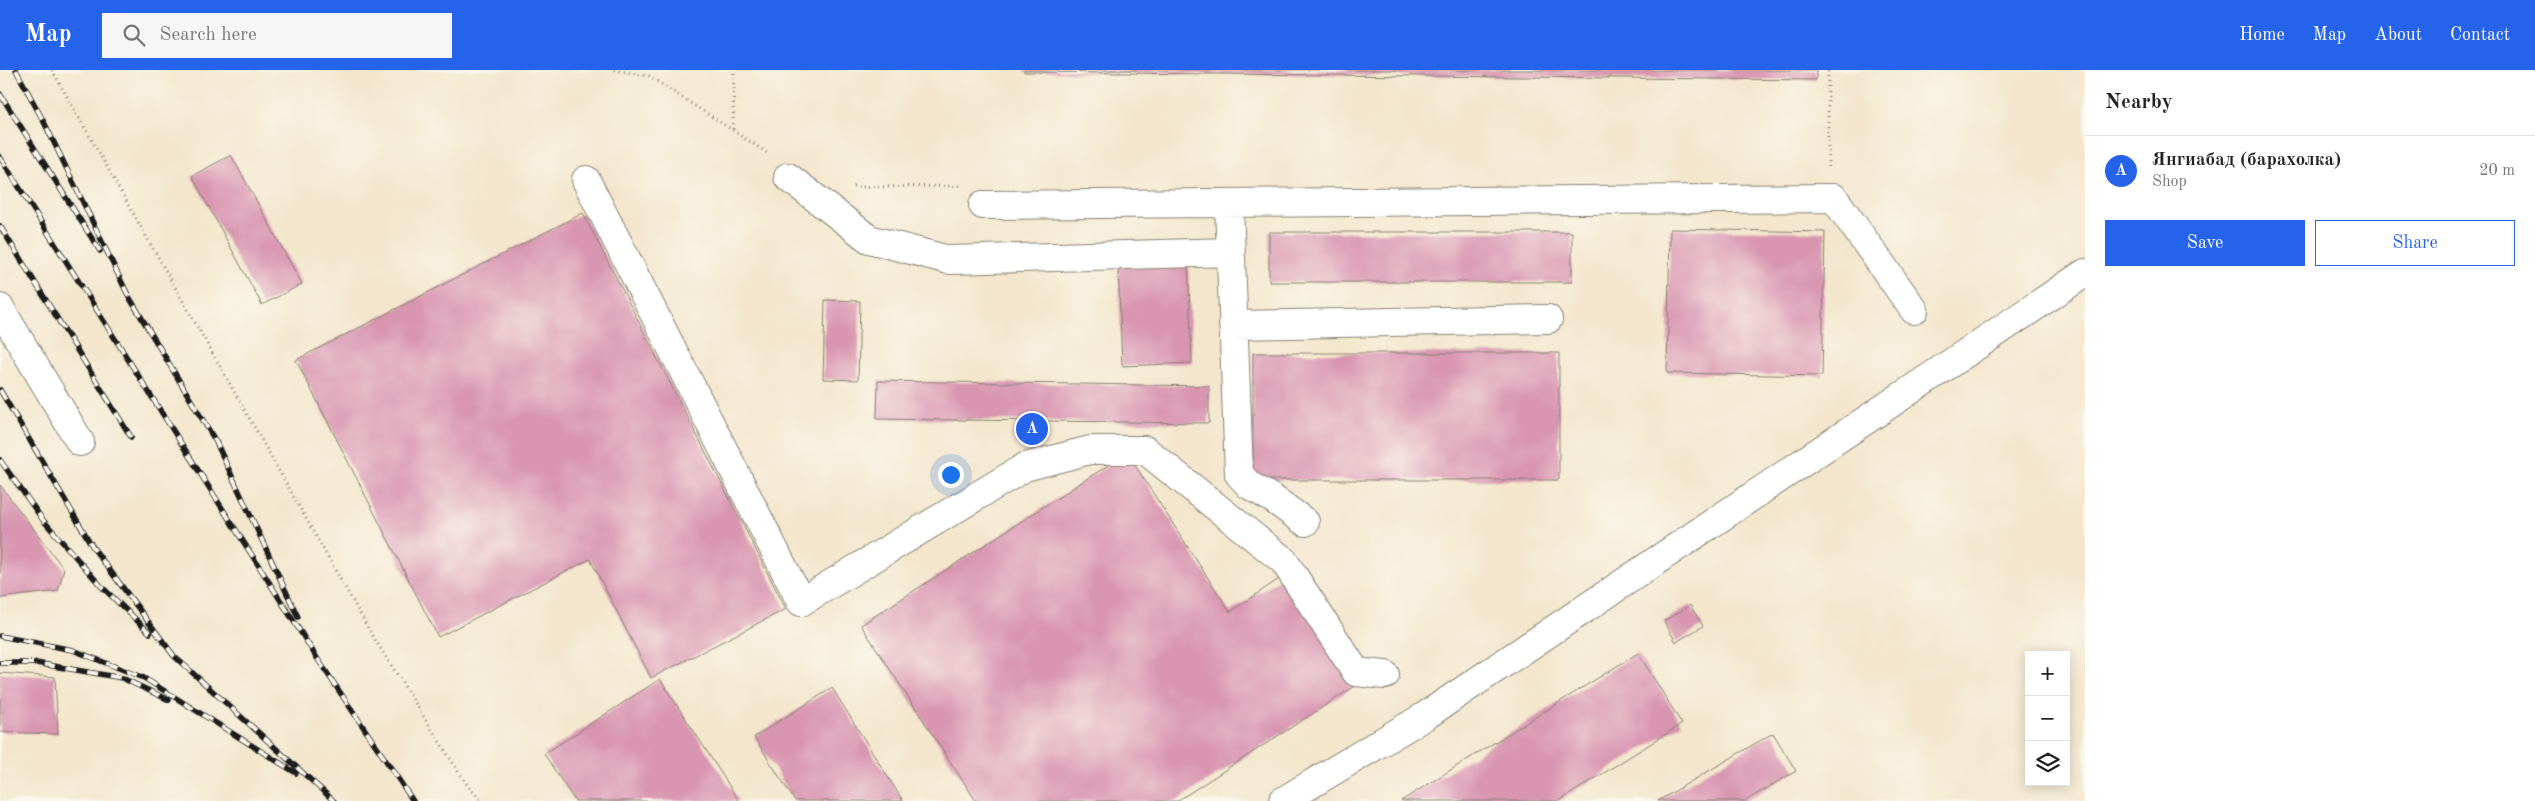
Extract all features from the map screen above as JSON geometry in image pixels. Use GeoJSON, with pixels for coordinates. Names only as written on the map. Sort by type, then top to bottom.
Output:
{"type":"FeatureCollection","features":[{"type":"Feature","properties":{"kind":"street"},"geometry":{"type":"LineString","coordinates":[[788,177],[869,239],[949,260],[1230,252]]}},
{"type":"Feature","properties":{"kind":"street"},"geometry":{"type":"LineString","coordinates":[[586,180],[802,602],[1025,467],[1090,450],[1146,450],[1284,561],[1356,672],[1385,676]]}},
{"type":"Feature","properties":{"kind":"street"},"geometry":{"type":"LineString","coordinates":[[983,205],[1834,198],[1914,310]]}},
{"type":"Feature","properties":{"kind":"street"},"geometry":{"type":"LineString","coordinates":[[1229,204],[1239,474],[1249,485],[1273,499],[1304,522]]}},
{"type":"Feature","properties":{"kind":"street"},"geometry":{"type":"LineString","coordinates":[[1282,801],[1425,716],[2085,272]]}},
{"type":"Feature","properties":{"kind":"street"},"geometry":{"type":"LineString","coordinates":[[0,308],[80,442]]}},
{"type":"Feature","properties":{"kind":"street"},"geometry":{"type":"LineString","coordinates":[[1234,325],[1548,319]]}},
{"type":"Feature","properties":{"kind":"path"},"geometry":{"type":"LineString","coordinates":[[52,70],[372,634],[467,785],[482,801]]}},
{"type":"Feature","properties":{"kind":"path"},"geometry":{"type":"LineString","coordinates":[[732,130],[734,70]]}},
{"type":"Feature","properties":{"kind":"path"},"geometry":{"type":"LineString","coordinates":[[1828,70],[1828,171]]}},
{"type":"Feature","properties":{"kind":"building"},"geometry":{"type":"Polygon","coordinates":[[[1024,70],[1816,70],[1816,80],[1024,72],[1024,70]]]}},
{"type":"Feature","properties":{"kind":"building"},"geometry":{"type":"Polygon","coordinates":[[[231,155],[302,284],[262,305],[192,176],[231,155]]]}},
{"type":"Feature","properties":{"kind":"building"},"geometry":{"type":"Polygon","coordinates":[[[583,213],[786,609],[651,678],[590,559],[438,637],[296,360],[583,213]]]}},
{"type":"Feature","properties":{"kind":"building"},"geometry":{"type":"Polygon","coordinates":[[[1670,229],[1825,232],[1822,376],[1667,373],[1670,229]]]}},
{"type":"Feature","properties":{"kind":"building"},"geometry":{"type":"Polygon","coordinates":[[[1269,232],[1572,232],[1572,282],[1269,282],[1269,232]]]}},
{"type":"Feature","properties":{"kind":"building"},"geometry":{"type":"Polygon","coordinates":[[[1188,259],[1192,363],[1122,366],[1118,262],[1188,259]]]}},
{"type":"Feature","properties":{"kind":"building"},"geometry":{"type":"Polygon","coordinates":[[[825,300],[860,301],[858,380],[823,379],[825,300]]]}},
{"type":"Feature","properties":{"kind":"building"},"geometry":{"type":"Polygon","coordinates":[[[1253,353],[1559,353],[1559,480],[1253,480],[1253,353]]]}},
{"type":"Feature","properties":{"kind":"building"},"geometry":{"type":"Polygon","coordinates":[[[878,381],[1209,386],[1209,423],[877,419],[878,381]]]}},
{"type":"Feature","properties":{"kind":"building"},"geometry":{"type":"Polygon","coordinates":[[[1127,453],[1230,612],[1288,573],[1360,683],[1177,801],[976,801],[861,625],[1127,453]]]}},
{"type":"Feature","properties":{"kind":"building"},"geometry":{"type":"Polygon","coordinates":[[[0,485],[64,569],[58,591],[0,598],[0,485]]]}},
{"type":"Feature","properties":{"kind":"building"},"geometry":{"type":"Polygon","coordinates":[[[1690,605],[1703,626],[1676,642],[1664,621],[1690,605]]]}},
{"type":"Feature","properties":{"kind":"building"},"geometry":{"type":"Polygon","coordinates":[[[1638,653],[1682,724],[1559,801],[1401,801],[1638,653]]]}},
{"type":"Feature","properties":{"kind":"building"},"geometry":{"type":"Polygon","coordinates":[[[0,673],[55,677],[58,734],[0,732],[0,673]]]}},
{"type":"Feature","properties":{"kind":"building"},"geometry":{"type":"Polygon","coordinates":[[[660,679],[739,801],[575,801],[544,754],[660,679]]]}},
{"type":"Feature","properties":{"kind":"building"},"geometry":{"type":"Polygon","coordinates":[[[832,688],[903,801],[795,801],[754,737],[832,688]]]}},
{"type":"Feature","properties":{"kind":"building"},"geometry":{"type":"Polygon","coordinates":[[[1773,733],[1796,771],[1745,801],[1658,801],[1773,733]]]}},
{"type":"Feature","properties":{"kind":"railway"},"geometry":{"type":"LineString","coordinates":[[16,70],[45,124],[128,295],[216,442],[298,617]]}},
{"type":"Feature","properties":{"kind":"railway"},"geometry":{"type":"LineString","coordinates":[[0,94],[100,251]]}},
{"type":"Feature","properties":{"kind":"railway"},"geometry":{"type":"LineString","coordinates":[[0,157],[317,658],[413,801]]}},
{"type":"Feature","properties":{"kind":"railway"},"geometry":{"type":"LineString","coordinates":[[0,226],[131,437]]}},
{"type":"Feature","properties":{"kind":"railway"},"geometry":{"type":"LineString","coordinates":[[0,390],[94,549],[174,656],[334,801]]}},
{"type":"Feature","properties":{"kind":"railway"},"geometry":{"type":"LineString","coordinates":[[0,460],[43,520],[101,586],[150,633]]}},
{"type":"Feature","properties":{"kind":"railway"},"geometry":{"type":"LineString","coordinates":[[0,636],[73,650],[144,678],[296,773]]}},
{"type":"Feature","properties":{"kind":"railway"},"geometry":{"type":"LineString","coordinates":[[0,663],[36,663],[122,678],[169,700]]}},
{"type":"Feature","properties":{"kind":"place","name":"Янгиабад (барахолка)"},"geometry":{"type":"Point","coordinates":[1032,429]}}]}
